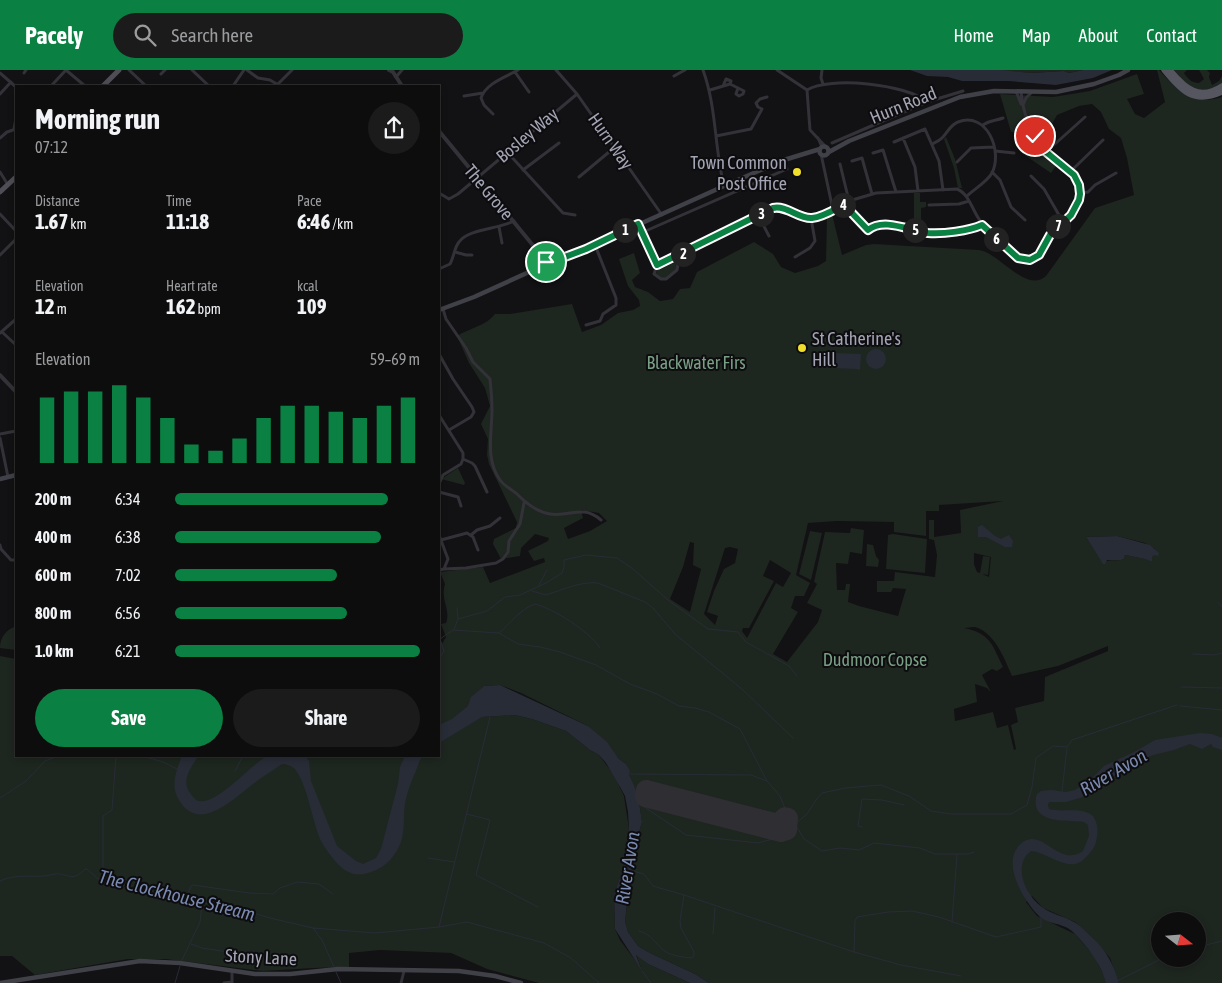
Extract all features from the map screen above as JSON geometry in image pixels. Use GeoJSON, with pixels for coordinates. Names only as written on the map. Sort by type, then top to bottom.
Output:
{"type":"FeatureCollection","features":[{"type":"Feature","properties":{"kind":"highway"},"geometry":{"type":"LineString","coordinates":[[1164,70],[1177,86],[1189,94],[1206,97],[1222,92]]}},
{"type":"Feature","properties":{"kind":"highway"},"geometry":{"type":"LineString","coordinates":[[1170,70],[1182,84],[1195,92],[1210,92],[1222,86]]}},
{"type":"Feature","properties":{"kind":"main road"},"geometry":{"type":"LineString","coordinates":[[104,85],[119,70]]}},
{"type":"Feature","properties":{"kind":"main road","name":"Hurn Road"},"geometry":{"type":"LineString","coordinates":[[548,260],[572,255],[784,160],[835,147],[960,97],[994,91],[1056,92],[1080,88],[1106,80],[1128,70]]}},
{"type":"Feature","properties":{"kind":"main road"},"geometry":{"type":"LineString","coordinates":[[0,192],[15,178]]}},
{"type":"Feature","properties":{"kind":"main road"},"geometry":{"type":"LineString","coordinates":[[441,310],[540,268],[548,260]]}},
{"type":"Feature","properties":{"kind":"main road"},"geometry":{"type":"LineString","coordinates":[[0,479],[15,475]]}},
{"type":"Feature","properties":{"kind":"main road","name":"Stony Lane"},"geometry":{"type":"LineString","coordinates":[[0,982],[140,961],[180,964],[255,974],[290,974],[338,969],[478,972],[521,983]]}},
{"type":"Feature","properties":{"kind":"street"},"geometry":{"type":"LineString","coordinates":[[129,70],[145,85]]}},
{"type":"Feature","properties":{"kind":"street"},"geometry":{"type":"LineString","coordinates":[[161,74],[165,70]]}},
{"type":"Feature","properties":{"kind":"street"},"geometry":{"type":"LineString","coordinates":[[193,70],[207,85]]}},
{"type":"Feature","properties":{"kind":"street"},"geometry":{"type":"LineString","coordinates":[[234,85],[245,70],[258,78],[270,80],[279,85],[292,70]]}},
{"type":"Feature","properties":{"kind":"street"},"geometry":{"type":"LineString","coordinates":[[396,77],[402,70]]}},
{"type":"Feature","properties":{"kind":"street","name":"Hurn Way"},"geometry":{"type":"LineString","coordinates":[[556,70],[577,94],[662,214]]}},
{"type":"Feature","properties":{"kind":"street"},"geometry":{"type":"LineString","coordinates":[[674,76],[685,70]]}},
{"type":"Feature","properties":{"kind":"street"},"geometry":{"type":"LineString","coordinates":[[702,70],[710,90],[718,160],[724,186]]}},
{"type":"Feature","properties":{"kind":"street"},"geometry":{"type":"LineString","coordinates":[[777,70],[807,90]]}},
{"type":"Feature","properties":{"kind":"street"},"geometry":{"type":"LineString","coordinates":[[822,70],[820,78],[823,84]]}},
{"type":"Feature","properties":{"kind":"street"},"geometry":{"type":"LineString","coordinates":[[52,85],[68,71],[84,85]]}},
{"type":"Feature","properties":{"kind":"street"},"geometry":{"type":"LineString","coordinates":[[393,71],[401,85]]}},
{"type":"Feature","properties":{"kind":"street"},"geometry":{"type":"LineString","coordinates":[[464,96],[483,93],[502,78],[517,71],[529,92]]}},
{"type":"Feature","properties":{"kind":"street"},"geometry":{"type":"LineString","coordinates":[[0,73],[15,86]]}},
{"type":"Feature","properties":{"kind":"street"},"geometry":{"type":"LineString","coordinates":[[710,90],[723,86],[726,79],[731,81],[730,84],[738,88]]}},
{"type":"Feature","properties":{"kind":"street"},"geometry":{"type":"LineString","coordinates":[[0,94],[11,82]]}},
{"type":"Feature","properties":{"kind":"street"},"geometry":{"type":"LineString","coordinates":[[807,90],[823,84],[886,86],[909,92],[927,102]]}},
{"type":"Feature","properties":{"kind":"street"},"geometry":{"type":"LineString","coordinates":[[807,90],[809,126],[824,150],[824,165],[833,210]]}},
{"type":"Feature","properties":{"kind":"street"},"geometry":{"type":"LineString","coordinates":[[832,142],[927,102],[963,90]]}},
{"type":"Feature","properties":{"kind":"street"},"geometry":{"type":"LineString","coordinates":[[657,265],[675,258],[758,215],[779,208],[811,218],[826,214],[847,202],[872,194],[959,189],[966,196],[982,225],[1018,258],[1034,259],[1039,255],[1050,235],[1074,211],[1080,194],[1072,172],[1046,152],[1026,117],[1019,92]]}},
{"type":"Feature","properties":{"kind":"street"},"geometry":{"type":"LineString","coordinates":[[1023,106],[1026,98],[1032,92]]}},
{"type":"Feature","properties":{"kind":"street"},"geometry":{"type":"LineString","coordinates":[[483,93],[481,98],[484,105],[493,114]]}},
{"type":"Feature","properties":{"kind":"street","name":"Bosley Way"},"geometry":{"type":"LineString","coordinates":[[440,194],[449,199],[458,194],[577,94]]}},
{"type":"Feature","properties":{"kind":"street"},"geometry":{"type":"LineString","coordinates":[[716,136],[751,129],[762,109],[758,108],[756,103],[760,99],[767,97]]}},
{"type":"Feature","properties":{"kind":"street"},"geometry":{"type":"LineString","coordinates":[[1046,152],[1085,117]]}},
{"type":"Feature","properties":{"kind":"street"},"geometry":{"type":"LineString","coordinates":[[982,125],[990,120],[1003,118]]}},
{"type":"Feature","properties":{"kind":"street"},"geometry":{"type":"LineString","coordinates":[[932,144],[942,138],[949,128],[958,122],[969,120],[982,125],[990,134],[995,163],[992,172],[966,196]]}},
{"type":"Feature","properties":{"kind":"street"},"geometry":{"type":"LineString","coordinates":[[0,138],[7,132],[15,129]]}},
{"type":"Feature","properties":{"kind":"street"},"geometry":{"type":"LineString","coordinates":[[894,142],[925,129],[938,161],[944,190]]}},
{"type":"Feature","properties":{"kind":"street","name":"The Grove"},"geometry":{"type":"LineString","coordinates":[[440,132],[548,260]]}},
{"type":"Feature","properties":{"kind":"street"},"geometry":{"type":"LineString","coordinates":[[903,138],[914,167],[918,191]]}},
{"type":"Feature","properties":{"kind":"street"},"geometry":{"type":"LineString","coordinates":[[1072,172],[1103,140]]}},
{"type":"Feature","properties":{"kind":"street"},"geometry":{"type":"LineString","coordinates":[[523,170],[559,143]]}},
{"type":"Feature","properties":{"kind":"street"},"geometry":{"type":"LineString","coordinates":[[579,177],[616,147]]}},
{"type":"Feature","properties":{"kind":"street"},"geometry":{"type":"LineString","coordinates":[[957,162],[971,148],[994,149],[1014,153]]}},
{"type":"Feature","properties":{"kind":"street"},"geometry":{"type":"LineString","coordinates":[[873,153],[883,150],[896,192]]}},
{"type":"Feature","properties":{"kind":"street"},"geometry":{"type":"LineString","coordinates":[[507,152],[563,213],[575,215]]}},
{"type":"Feature","properties":{"kind":"street"},"geometry":{"type":"LineString","coordinates":[[852,161],[862,158],[872,194]]}},
{"type":"Feature","properties":{"kind":"street"},"geometry":{"type":"LineString","coordinates":[[641,233],[787,168],[784,160]]}},
{"type":"Feature","properties":{"kind":"street"},"geometry":{"type":"LineString","coordinates":[[840,164],[850,211],[868,230],[876,226],[895,225],[932,233],[963,230],[982,225]]}},
{"type":"Feature","properties":{"kind":"street"},"geometry":{"type":"LineString","coordinates":[[0,172],[8,186]]}},
{"type":"Feature","properties":{"kind":"street"},"geometry":{"type":"LineString","coordinates":[[992,172],[1000,180],[1011,207],[1025,220]]}},
{"type":"Feature","properties":{"kind":"street"},"geometry":{"type":"LineString","coordinates":[[1080,194],[1088,192],[1095,185],[1116,174]]}},
{"type":"Feature","properties":{"kind":"street"},"geometry":{"type":"LineString","coordinates":[[1031,176],[1044,189],[1062,222]]}},
{"type":"Feature","properties":{"kind":"street"},"geometry":{"type":"LineString","coordinates":[[929,204],[959,204],[969,201]]}},
{"type":"Feature","properties":{"kind":"street"},"geometry":{"type":"LineString","coordinates":[[0,214],[15,230]]}},
{"type":"Feature","properties":{"kind":"street"},"geometry":{"type":"LineString","coordinates":[[758,215],[769,236]]}},
{"type":"Feature","properties":{"kind":"street"},"geometry":{"type":"LineString","coordinates":[[795,257],[810,248],[815,241],[811,218]]}},
{"type":"Feature","properties":{"kind":"street"},"geometry":{"type":"LineString","coordinates":[[440,269],[450,264],[458,242],[464,237],[514,221]]}},
{"type":"Feature","properties":{"kind":"street"},"geometry":{"type":"LineString","coordinates":[[638,224],[657,265],[654,274],[661,280],[666,279],[678,270],[675,258]]}},
{"type":"Feature","properties":{"kind":"street"},"geometry":{"type":"LineString","coordinates":[[499,227],[502,244]]}},
{"type":"Feature","properties":{"kind":"street"},"geometry":{"type":"LineString","coordinates":[[0,255],[15,240]]}},
{"type":"Feature","properties":{"kind":"street"},"geometry":{"type":"LineString","coordinates":[[586,326],[600,321],[603,314],[616,305],[616,298],[595,244]]}},
{"type":"Feature","properties":{"kind":"street"},"geometry":{"type":"LineString","coordinates":[[455,252],[472,255]]}},
{"type":"Feature","properties":{"kind":"street"},"geometry":{"type":"LineString","coordinates":[[441,310],[473,362],[490,378],[492,407],[490,457],[500,481],[518,494],[524,503],[542,512],[552,514],[586,511],[602,520]]}},
{"type":"Feature","properties":{"kind":"street"},"geometry":{"type":"LineString","coordinates":[[15,320],[1,333],[15,344]]}},
{"type":"Feature","properties":{"kind":"street"},"geometry":{"type":"LineString","coordinates":[[440,356],[453,379],[468,399],[474,412],[471,417],[449,430]]}},
{"type":"Feature","properties":{"kind":"street"},"geometry":{"type":"LineString","coordinates":[[0,375],[15,391]]}},
{"type":"Feature","properties":{"kind":"street"},"geometry":{"type":"LineString","coordinates":[[440,416],[462,451],[463,459],[460,466],[440,476]]}},
{"type":"Feature","properties":{"kind":"street"},"geometry":{"type":"LineString","coordinates":[[8,476],[0,436],[15,431]]}},
{"type":"Feature","properties":{"kind":"street"},"geometry":{"type":"LineString","coordinates":[[463,459],[475,466],[487,492]]}},
{"type":"Feature","properties":{"kind":"street"},"geometry":{"type":"LineString","coordinates":[[440,492],[456,496],[461,506]]}},
{"type":"Feature","properties":{"kind":"street"},"geometry":{"type":"LineString","coordinates":[[440,570],[496,563],[503,559],[508,552],[509,541],[520,524],[524,503]]}},
{"type":"Feature","properties":{"kind":"street"},"geometry":{"type":"LineString","coordinates":[[471,535],[477,530],[490,526],[500,518]]}},
{"type":"Feature","properties":{"kind":"street"},"geometry":{"type":"LineString","coordinates":[[441,540],[465,533],[471,535],[478,550]]}},
{"type":"Feature","properties":{"kind":"street"},"geometry":{"type":"LineString","coordinates":[[440,537],[448,557],[444,569]]}},
{"type":"Feature","properties":{"kind":"street"},"geometry":{"type":"LineString","coordinates":[[0,545],[1,549],[11,560],[15,560]]}},
{"type":"Feature","properties":{"kind":"street"},"geometry":{"type":"LineString","coordinates":[[402,983],[404,970]]}},
{"type":"Feature","properties":{"kind":"street"},"geometry":{"type":"LineString","coordinates":[[224,983],[232,982],[232,971]]}},
{"type":"Feature","properties":{"kind":"green space"},"geometry":{"type":"Polygon","coordinates":[[[991,70],[1083,70],[1069,73],[1064,71],[1031,73],[991,70]]]}},
{"type":"Feature","properties":{"kind":"green space"},"geometry":{"type":"Polygon","coordinates":[[[1157,70],[1179,90],[1193,98],[1211,99],[1222,97],[1222,983],[1119,983],[1110,958],[1093,938],[1075,922],[1043,908],[1032,896],[1026,902],[1037,916],[1075,934],[1094,956],[1108,983],[709,983],[695,974],[638,946],[628,932],[625,921],[630,878],[642,822],[638,795],[626,764],[588,726],[521,693],[500,685],[484,686],[472,697],[482,717],[515,715],[566,731],[599,755],[614,775],[624,796],[629,829],[627,852],[614,894],[615,929],[620,940],[641,968],[636,954],[648,964],[690,983],[539,983],[487,969],[451,953],[380,950],[349,953],[349,967],[263,971],[165,959],[128,959],[35,975],[12,956],[0,956],[0,656],[15,659],[15,757],[440,757],[440,647],[446,637],[441,624],[446,623],[447,614],[444,595],[445,584],[440,572],[483,567],[490,583],[545,562],[544,558],[534,561],[528,551],[548,541],[549,538],[535,534],[521,548],[520,556],[501,559],[493,544],[494,539],[516,528],[517,522],[489,464],[487,455],[488,439],[481,424],[490,406],[485,388],[469,363],[457,336],[482,324],[495,314],[510,314],[572,304],[582,332],[601,325],[618,313],[633,310],[640,306],[639,300],[628,286],[619,259],[634,253],[640,273],[632,280],[635,287],[648,292],[660,301],[673,299],[680,289],[690,288],[697,272],[754,242],[773,254],[781,267],[795,273],[818,266],[826,261],[827,216],[832,214],[842,255],[866,245],[874,244],[979,250],[996,258],[1022,276],[1030,280],[1038,280],[1046,276],[1095,208],[1134,195],[1127,158],[1121,138],[1109,129],[1101,112],[1092,104],[1079,106],[1057,115],[1048,131],[1052,143],[1045,152],[1058,163],[1051,173],[1020,152],[1015,132],[1011,132],[1000,94],[1053,97],[1090,91],[1137,74],[1144,94],[1127,99],[1135,114],[1144,118],[1165,102],[1157,70]],[[1003,501],[939,505],[939,511],[926,511],[926,536],[894,532],[894,522],[837,521],[808,523],[796,575],[810,583],[804,596],[795,596],[791,608],[798,612],[773,654],[787,662],[818,622],[822,610],[807,603],[817,584],[814,582],[825,532],[850,533],[851,528],[864,530],[862,554],[850,552],[848,564],[836,563],[837,590],[845,590],[846,584],[850,584],[848,602],[898,616],[906,589],[893,588],[891,592],[877,592],[877,581],[894,581],[895,572],[935,577],[937,555],[934,540],[929,539],[929,520],[934,520],[934,537],[961,533],[960,510],[1003,501]],[[581,510],[583,518],[564,528],[568,539],[590,531],[607,521],[599,513],[581,510]],[[1117,536],[1086,537],[1103,563],[1124,559],[1125,555],[1150,561],[1155,549],[1145,543],[1117,536]],[[690,542],[683,567],[670,599],[690,612],[701,569],[693,565],[694,543],[690,542]],[[725,548],[704,614],[715,625],[718,616],[707,612],[724,569],[735,563],[738,549],[725,548]],[[974,553],[974,564],[977,572],[980,573],[983,556],[990,557],[988,575],[982,574],[989,577],[991,557],[974,553]],[[770,560],[763,576],[774,581],[749,628],[743,628],[742,631],[747,638],[776,583],[783,587],[791,573],[770,560]],[[975,627],[964,628],[985,636],[993,646],[1003,667],[997,671],[992,669],[982,675],[991,692],[987,688],[975,684],[977,702],[954,709],[955,721],[993,712],[997,728],[1008,725],[1014,750],[1016,749],[1011,725],[1018,722],[1015,708],[1044,701],[1045,677],[1108,651],[1108,646],[1058,666],[1012,676],[998,647],[988,635],[975,627]]]}},
{"type":"Feature","properties":{"kind":"green space"},"geometry":{"type":"Polygon","coordinates":[[[1173,70],[1187,70],[1184,73],[1187,77],[1199,83],[1204,79],[1199,70],[1207,70],[1210,73],[1209,77],[1212,85],[1219,81],[1222,76],[1222,84],[1207,90],[1194,89],[1173,70]]]}},
{"type":"Feature","properties":{"kind":"green space"},"geometry":{"type":"Polygon","coordinates":[[[946,137],[955,159],[962,188],[958,188],[954,168],[944,139],[946,137]]]}},
{"type":"Feature","properties":{"kind":"green space"},"geometry":{"type":"Polygon","coordinates":[[[914,193],[920,193],[920,202],[926,202],[926,207],[921,208],[921,219],[917,220],[916,228],[914,228],[914,193]]]}},
{"type":"Feature","properties":{"kind":"green space"},"geometry":{"type":"Polygon","coordinates":[[[674,259],[677,269],[666,278],[661,278],[656,274],[658,266],[674,259]]]}},
{"type":"Feature","properties":{"kind":"green space"},"geometry":{"type":"Polygon","coordinates":[[[458,468],[465,483],[464,485],[441,479],[458,468]]]}},
{"type":"Feature","properties":{"kind":"green space"},"geometry":{"type":"Polygon","coordinates":[[[810,531],[822,533],[811,580],[799,574],[810,531]]]}},
{"type":"Feature","properties":{"kind":"green space"},"geometry":{"type":"Polygon","coordinates":[[[893,534],[927,539],[925,573],[886,569],[888,535],[893,534]]]}},
{"type":"Feature","properties":{"kind":"green space"},"geometry":{"type":"Polygon","coordinates":[[[867,544],[873,545],[879,560],[878,567],[866,566],[867,544]]]}},
{"type":"Feature","properties":{"kind":"green space"},"geometry":{"type":"Polygon","coordinates":[[[15,627],[15,650],[0,648],[4,634],[15,627]]]}},
{"type":"Feature","properties":{"kind":"water"},"geometry":{"type":"Polygon","coordinates":[[[910,70],[1002,70],[1031,73],[1064,71],[1069,73],[1083,70],[1112,70],[1093,78],[1056,85],[1008,81],[962,81],[948,77],[927,76],[910,70]]]}},
{"type":"Feature","properties":{"kind":"water"},"geometry":{"type":"Polygon","coordinates":[[[876,349],[883,352],[886,359],[883,366],[876,369],[869,366],[866,359],[869,352],[876,349]]]}},
{"type":"Feature","properties":{"kind":"water"},"geometry":{"type":"Polygon","coordinates":[[[834,353],[861,354],[860,370],[833,368],[834,353]]]}},
{"type":"Feature","properties":{"kind":"water"},"geometry":{"type":"Polygon","coordinates":[[[982,525],[1001,539],[1009,535],[1013,541],[1012,547],[1005,547],[986,537],[978,537],[978,527],[982,525]]]}},
{"type":"Feature","properties":{"kind":"water"},"geometry":{"type":"Polygon","coordinates":[[[1117,536],[1150,545],[1159,553],[1158,556],[1154,555],[1152,561],[1150,561],[1125,555],[1124,559],[1107,560],[1103,564],[1086,537],[1117,536]]]}},
{"type":"Feature","properties":{"kind":"water","name":"River Avon"},"geometry":{"type":"Polygon","coordinates":[[[500,685],[588,726],[607,742],[618,758],[626,764],[638,795],[642,822],[630,878],[625,921],[628,932],[638,946],[695,974],[709,983],[690,983],[648,964],[636,955],[642,971],[615,929],[614,894],[627,852],[628,812],[625,796],[606,763],[599,755],[566,731],[515,715],[482,717],[440,742],[440,725],[452,719],[468,706],[471,697],[484,686],[500,685]]]}},
{"type":"Feature","properties":{"kind":"water","name":"River Avon"},"geometry":{"type":"Polygon","coordinates":[[[1200,733],[1212,734],[1222,738],[1222,750],[1213,747],[1211,744],[1202,749],[1190,744],[1153,755],[1110,778],[1083,797],[1066,802],[1049,802],[1049,809],[1078,810],[1093,816],[1098,829],[1093,849],[1079,863],[1073,864],[1066,864],[1031,851],[1025,857],[1022,864],[1023,880],[1030,895],[1036,902],[1078,925],[1097,942],[1105,953],[1115,970],[1119,983],[1106,983],[1101,969],[1083,943],[1069,929],[1042,919],[1027,901],[1016,880],[1013,859],[1016,850],[1023,842],[1030,839],[1037,840],[1066,855],[1074,855],[1083,851],[1089,836],[1088,825],[1084,822],[1051,819],[1043,816],[1038,811],[1036,804],[1037,794],[1041,791],[1066,792],[1075,790],[1090,780],[1104,766],[1155,740],[1200,733]]]}},
{"type":"Feature","properties":{"kind":"water"},"geometry":{"type":"Polygon","coordinates":[[[182,757],[197,757],[190,770],[186,784],[196,800],[204,801],[232,785],[266,757],[306,757],[309,761],[311,781],[337,846],[356,861],[363,864],[376,858],[381,849],[398,784],[400,767],[405,757],[422,757],[406,799],[403,832],[399,847],[386,864],[366,874],[352,874],[345,870],[325,847],[318,833],[307,794],[295,769],[289,765],[282,764],[256,781],[226,805],[206,814],[196,814],[187,810],[179,800],[174,784],[182,757]]]}},
{"type":"Feature","properties":{"kind":"waterway"},"geometry":{"type":"LineString","coordinates":[[458,619],[487,611],[505,597],[520,595],[546,583],[562,573],[564,560],[586,555],[617,558],[633,569],[668,600],[708,629],[738,632],[746,642],[789,666],[797,676]]}},
{"type":"Feature","properties":{"kind":"waterway"},"geometry":{"type":"LineString","coordinates":[[539,585],[547,570]]}},
{"type":"Feature","properties":{"kind":"waterway"},"geometry":{"type":"LineString","coordinates":[[532,591],[546,595],[565,588],[598,583],[645,602],[653,608],[675,634],[743,690],[793,738]]}},
{"type":"Feature","properties":{"kind":"waterway"},"geometry":{"type":"LineString","coordinates":[[1218,602],[1222,607]]}},
{"type":"Feature","properties":{"kind":"waterway"},"geometry":{"type":"LineString","coordinates":[[499,633],[520,613],[535,604],[552,611],[580,628],[600,648]]}},
{"type":"Feature","properties":{"kind":"waterway"},"geometry":{"type":"LineString","coordinates":[[454,629],[458,619],[457,608]]}},
{"type":"Feature","properties":{"kind":"waterway"},"geometry":{"type":"LineString","coordinates":[[440,639],[453,630],[499,633],[518,644],[560,652],[596,665],[630,684],[657,694],[679,706],[709,712],[740,729],[767,781]]}},
{"type":"Feature","properties":{"kind":"waterway"},"geometry":{"type":"LineString","coordinates":[[440,639],[444,651],[440,657]]}},
{"type":"Feature","properties":{"kind":"waterway"},"geometry":{"type":"LineString","coordinates":[[1193,654],[1214,655],[1222,653]]}},
{"type":"Feature","properties":{"kind":"waterway"},"geometry":{"type":"LineString","coordinates":[[1181,687],[1222,688]]}},
{"type":"Feature","properties":{"kind":"waterway"},"geometry":{"type":"LineString","coordinates":[[795,824],[807,814],[822,793],[845,788],[881,785],[909,796],[931,811],[951,814],[1011,814],[1027,805],[1032,787],[1036,758],[1053,746],[1067,747],[1072,740],[1177,705]]}},
{"type":"Feature","properties":{"kind":"waterway"},"geometry":{"type":"LineString","coordinates":[[1180,706],[1222,710]]}},
{"type":"Feature","properties":{"kind":"waterway"},"geometry":{"type":"LineString","coordinates":[[439,927],[490,717]]}},
{"type":"Feature","properties":{"kind":"waterway"},"geometry":{"type":"LineString","coordinates":[[1062,791],[1067,748]]}},
{"type":"Feature","properties":{"kind":"waterway"},"geometry":{"type":"LineString","coordinates":[[0,798],[26,781],[45,761],[55,757]]}},
{"type":"Feature","properties":{"kind":"waterway"},"geometry":{"type":"LineString","coordinates":[[103,878],[103,816],[112,810],[116,757]]}},
{"type":"Feature","properties":{"kind":"waterway"},"geometry":{"type":"LineString","coordinates":[[146,757],[177,769]]}},
{"type":"Feature","properties":{"kind":"waterway"},"geometry":{"type":"LineString","coordinates":[[235,771],[242,757]]}},
{"type":"Feature","properties":{"kind":"waterway"},"geometry":{"type":"LineString","coordinates":[[629,774],[751,775],[767,781],[780,796],[790,824],[784,836],[758,843],[686,835],[640,804]]}},
{"type":"Feature","properties":{"kind":"waterway"},"geometry":{"type":"LineString","coordinates":[[862,827],[858,826],[862,799],[882,800],[904,805]]}},
{"type":"Feature","properties":{"kind":"waterway"},"geometry":{"type":"LineString","coordinates":[[467,814],[490,820],[476,875],[538,907]]}},
{"type":"Feature","properties":{"kind":"waterway"},"geometry":{"type":"LineString","coordinates":[[790,824],[795,824],[804,839],[822,851],[840,848],[859,850],[874,843],[920,848],[935,854],[968,854],[974,852]]}},
{"type":"Feature","properties":{"kind":"waterway"},"geometry":{"type":"LineString","coordinates":[[952,922],[957,855]]}},
{"type":"Feature","properties":{"kind":"waterway"},"geometry":{"type":"LineString","coordinates":[[428,858],[454,862]]}},
{"type":"Feature","properties":{"kind":"waterway","name":"The Clockhouse Stream"},"geometry":{"type":"LineString","coordinates":[[0,881],[16,877],[54,874],[77,876],[87,869],[98,879],[123,879],[136,882],[151,889],[166,889],[176,896],[191,896],[204,903],[233,907],[313,928],[322,940],[334,967]]}},
{"type":"Feature","properties":{"kind":"waterway","name":"River Avon"},"geometry":{"type":"LineString","coordinates":[[630,870],[644,874],[653,886],[854,952],[901,965],[961,976]]}},
{"type":"Feature","properties":{"kind":"waterway"},"geometry":{"type":"LineString","coordinates":[[188,894],[193,885],[249,893],[273,894],[280,888],[297,882],[319,884],[333,894]]}},
{"type":"Feature","properties":{"kind":"waterway"},"geometry":{"type":"LineString","coordinates":[[639,931],[654,940],[666,952],[691,958],[694,956],[694,952],[681,928],[680,921],[684,895]]}},
{"type":"Feature","properties":{"kind":"waterway"},"geometry":{"type":"LineString","coordinates":[[182,960],[200,922],[202,904]]}},
{"type":"Feature","properties":{"kind":"waterway"},"geometry":{"type":"LineString","coordinates":[[713,934],[715,908]]}},
{"type":"Feature","properties":{"kind":"waterway"},"geometry":{"type":"LineString","coordinates":[[854,952],[855,921],[857,917],[888,912],[912,911],[939,917],[996,937],[1041,927],[1041,918]]}},
{"type":"Feature","properties":{"kind":"waterway"},"geometry":{"type":"LineString","coordinates":[[313,928],[375,933],[439,927],[467,922],[544,943],[571,958],[599,983]]}},
{"type":"Feature","properties":{"kind":"waterway"},"geometry":{"type":"LineString","coordinates":[[1206,945],[1222,941]]}},
{"type":"Feature","properties":{"kind":"waterway"},"geometry":{"type":"LineString","coordinates":[[191,944],[202,948],[254,956]]}},
{"type":"Feature","properties":{"kind":"waterway"},"geometry":{"type":"LineString","coordinates":[[1117,981],[1151,964]]}},
{"type":"Feature","properties":{"kind":"waterway"},"geometry":{"type":"LineString","coordinates":[[175,983],[180,966]]}},
{"type":"Feature","properties":{"kind":"waterway"},"geometry":{"type":"LineString","coordinates":[[642,971],[651,983]]}},
{"type":"Feature","properties":{"kind":"waterway","name":"The Clockhouse Stream"},"geometry":{"type":"LineString","coordinates":[[336,972],[341,983]]}},
{"type":"Feature","properties":{"kind":"runway"},"geometry":{"type":"LineString","coordinates":[[646,790],[778,824],[785,817],[788,818],[787,830],[781,832],[645,797],[646,790]]}},
{"type":"Feature","properties":{"kind":"place","name":"Town Common Post Office"},"geometry":{"type":"Point","coordinates":[797,172]}},
{"type":"Feature","properties":{"kind":"place","name":"St Catherine's Hill"},"geometry":{"type":"Point","coordinates":[802,348]}},
{"type":"Feature","properties":{"kind":"route"},"geometry":{"type":"LineString","coordinates":[[546,262],[549,263],[572,255],[638,224],[657,265],[675,258],[773,208],[782,208],[811,218],[826,214],[845,204],[868,230],[876,226],[895,225],[932,233],[963,230],[982,225],[1018,258],[1030,260],[1039,255],[1050,235],[1071,215],[1080,194],[1079,185],[1072,172],[1046,152],[1035,136]]}},
{"type":"Feature","properties":{"kind":"park label","name":"Blackwater Firs"},"geometry":{"type":"Point","coordinates":[696,362]}},
{"type":"Feature","properties":{"kind":"park label","name":"Dudmoor Copse"},"geometry":{"type":"Point","coordinates":[875,659]}}]}
